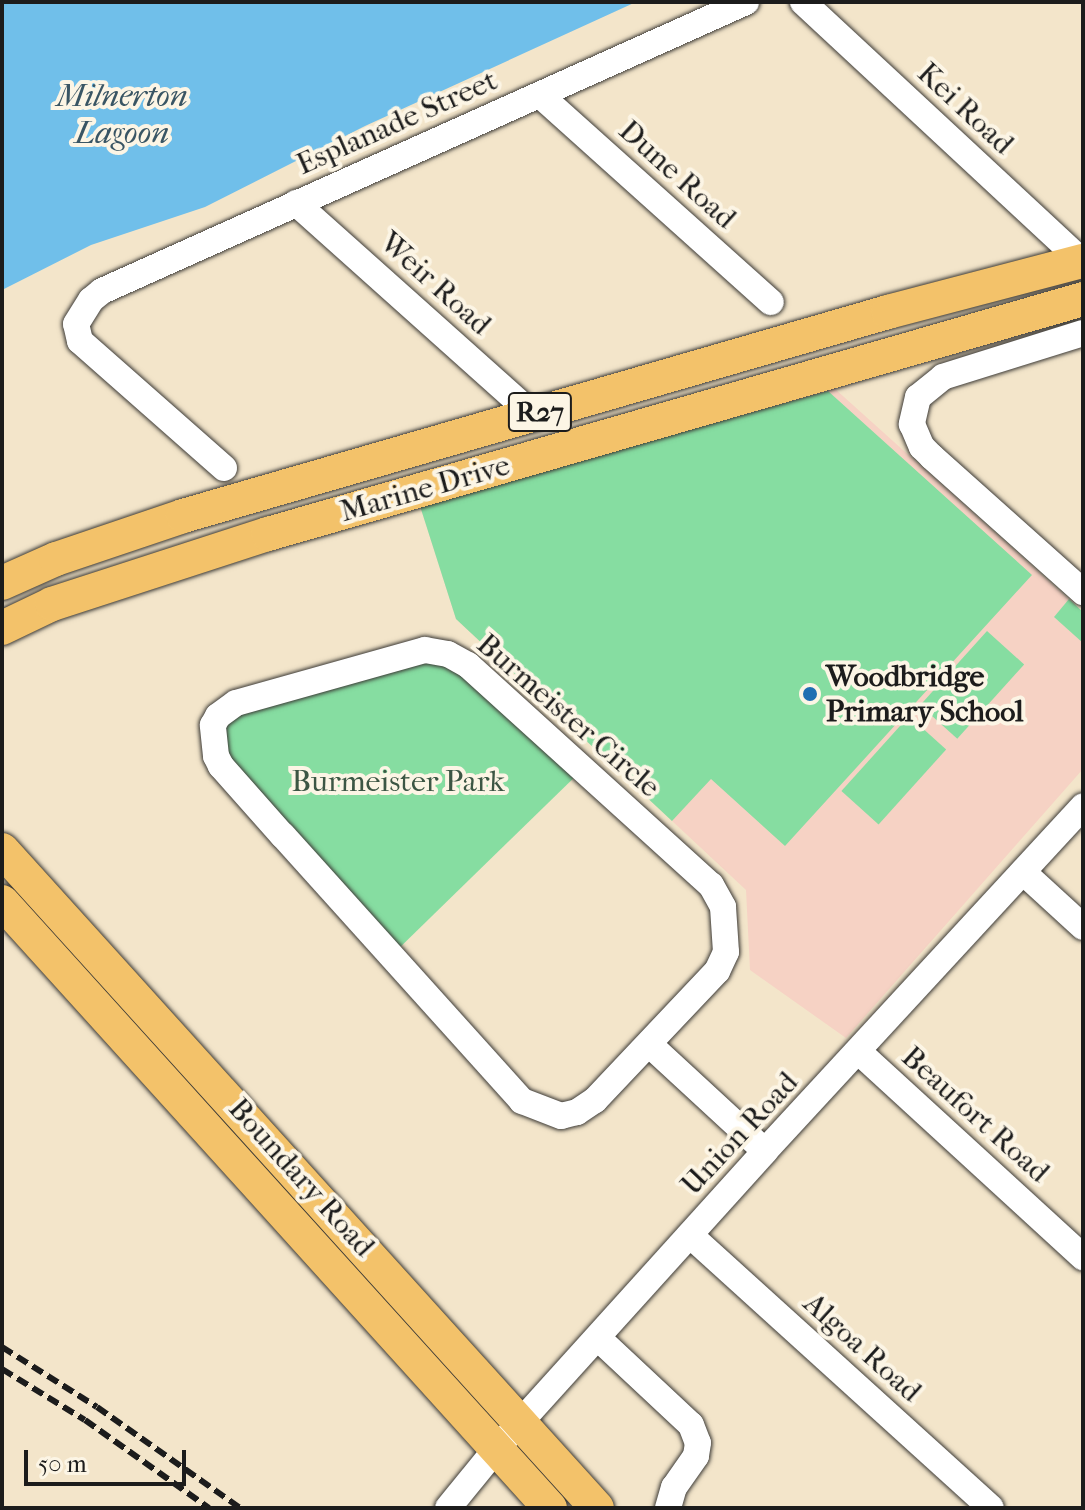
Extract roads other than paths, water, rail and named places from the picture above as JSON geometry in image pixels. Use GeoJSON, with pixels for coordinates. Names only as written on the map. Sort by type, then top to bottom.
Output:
{"type":"FeatureCollection","features":[{"type":"Feature","properties":{"kind":"main road","name":"Marine Drive"},"geometry":{"type":"LineString","coordinates":[[2,583],[132,532],[888,312],[1083,261]]}},
{"type":"Feature","properties":{"kind":"main road","name":"Marine Drive"},"geometry":{"type":"LineString","coordinates":[[2,628],[52,604],[268,534],[1083,299]]}},
{"type":"Feature","properties":{"kind":"main road","name":"Boundary Road"},"geometry":{"type":"LineString","coordinates":[[2,850],[597,1508]]}},
{"type":"Feature","properties":{"kind":"main road","name":"Boundary Road"},"geometry":{"type":"LineString","coordinates":[[2,902],[550,1508]]}},
{"type":"Feature","properties":{"kind":"street","name":"Esplanade Street"},"geometry":{"type":"LineString","coordinates":[[224,468],[87,349],[76,334],[81,313],[102,291],[746,2]]}},
{"type":"Feature","properties":{"kind":"street","name":"Kei Road"},"geometry":{"type":"LineString","coordinates":[[803,2],[1083,261]]}},
{"type":"Feature","properties":{"kind":"street","name":"Dune Road"},"geometry":{"type":"LineString","coordinates":[[540,95],[771,302]]}},
{"type":"Feature","properties":{"kind":"street","name":"Weir Road"},"geometry":{"type":"LineString","coordinates":[[296,203],[532,414]]}},
{"type":"Feature","properties":{"kind":"street"},"geometry":{"type":"LineString","coordinates":[[1083,333],[953,373],[928,386],[918,397],[912,424],[922,447],[1083,592]]}},
{"type":"Feature","properties":{"kind":"street","name":"Burmeister Circle"},"geometry":{"type":"LineString","coordinates":[[425,650],[448,654],[468,665],[711,885],[723,907],[726,952],[717,971],[650,1045],[595,1100],[577,1112],[561,1116],[522,1101],[221,766],[212,735],[218,716],[236,703],[425,650]]}},
{"type":"Feature","properties":{"kind":"street","name":"Union Road"},"geometry":{"type":"LineString","coordinates":[[448,1508],[519,1423],[765,1151],[1083,806]]}},
{"type":"Feature","properties":{"kind":"street"},"geometry":{"type":"LineString","coordinates":[[1023,872],[1083,927]]}},
{"type":"Feature","properties":{"kind":"street"},"geometry":{"type":"LineString","coordinates":[[650,1045],[765,1151]]}},
{"type":"Feature","properties":{"kind":"street","name":"Beaufort Road"},"geometry":{"type":"LineString","coordinates":[[859,1052],[1083,1257]]}},
{"type":"Feature","properties":{"kind":"street","name":"Algoa Road"},"geometry":{"type":"LineString","coordinates":[[690,1235],[991,1508]]}},
{"type":"Feature","properties":{"kind":"street"},"geometry":{"type":"LineString","coordinates":[[598,1338],[691,1425],[698,1443],[696,1456],[674,1487],[668,1508]]}},
{"type":"Feature","properties":{"kind":"water","name":"Milnerton Lagoon"},"geometry":{"type":"Polygon","coordinates":[[[2,2],[636,2],[365,126],[205,207],[91,245],[2,290],[2,2]]]}},
{"type":"Feature","properties":{"kind":"railway"},"geometry":{"type":"LineString","coordinates":[[2,1347],[97,1407],[240,1508]]}},
{"type":"Feature","properties":{"kind":"railway"},"geometry":{"type":"LineString","coordinates":[[2,1369],[85,1420],[209,1508]]}},
{"type":"Feature","properties":{"kind":"place","name":"Woodbridge Primary School"},"geometry":{"type":"Point","coordinates":[810,694]}},
{"type":"Feature","properties":{"kind":"park label","name":"Burmeister Park"},"geometry":{"type":"Point","coordinates":[398,782]}}]}
